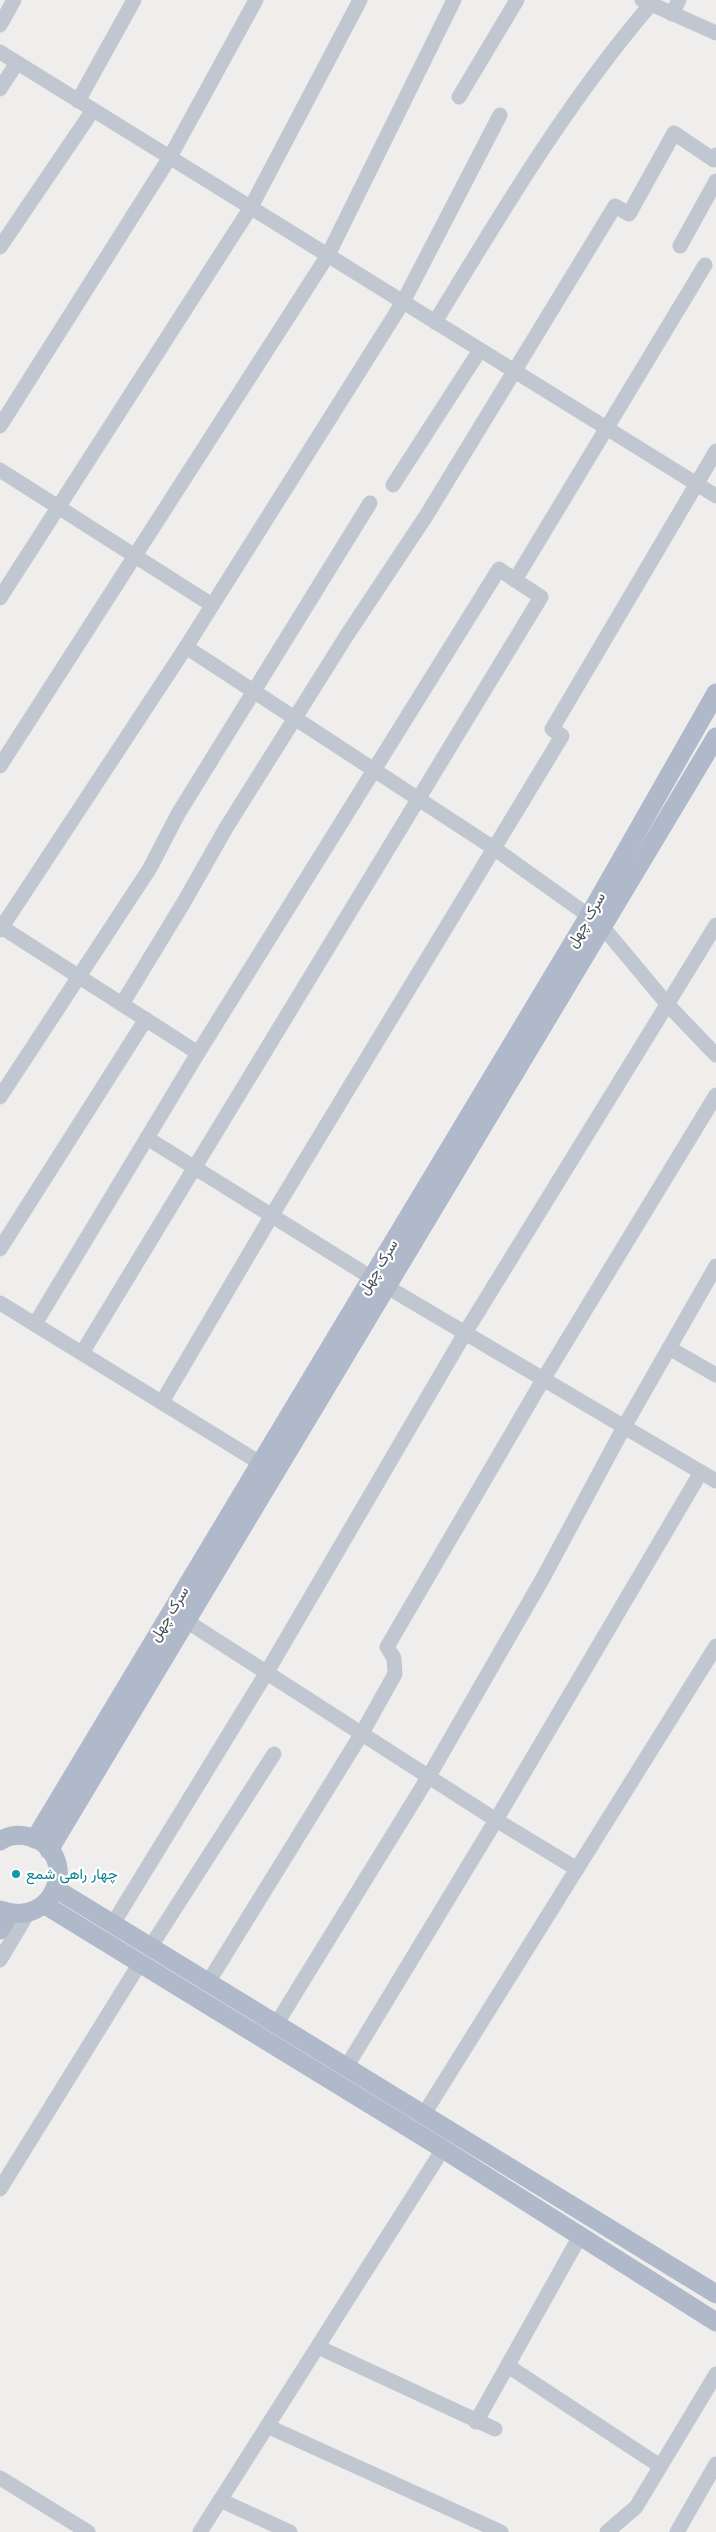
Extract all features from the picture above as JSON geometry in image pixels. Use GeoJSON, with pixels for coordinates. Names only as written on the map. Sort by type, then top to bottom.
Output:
{"type":"FeatureCollection","features":[{"type":"Feature","properties":{"kind":"main road","name":"سرک چهل"},"geometry":{"type":"LineString","coordinates":[[178,1616],[260,1463],[379,1282],[596,921],[716,693]]}},
{"type":"Feature","properties":{"kind":"main road"},"geometry":{"type":"LineString","coordinates":[[596,921],[716,736]]}},
{"type":"Feature","properties":{"kind":"main road"},"geometry":{"type":"LineString","coordinates":[[42,1844],[379,1282]]}},
{"type":"Feature","properties":{"kind":"main road"},"geometry":{"type":"LineString","coordinates":[[0,1840],[14,1836],[42,1844],[56,1860],[58,1874],[56,1889]]}},
{"type":"Feature","properties":{"kind":"main road"},"geometry":{"type":"LineString","coordinates":[[56,1889],[114,1922],[716,2294]]}},
{"type":"Feature","properties":{"kind":"main road"},"geometry":{"type":"LineString","coordinates":[[0,1930],[21,1910],[56,1889]]}},
{"type":"Feature","properties":{"kind":"main road"},"geometry":{"type":"LineString","coordinates":[[21,1910],[140,1963],[443,2149],[716,2322]]}},
{"type":"Feature","properties":{"kind":"street"},"geometry":{"type":"LineString","coordinates":[[0,25],[14,0]]}},
{"type":"Feature","properties":{"kind":"street"},"geometry":{"type":"LineString","coordinates":[[78,100],[134,0]]}},
{"type":"Feature","properties":{"kind":"street"},"geometry":{"type":"LineString","coordinates":[[0,426],[170,157],[256,0]]}},
{"type":"Feature","properties":{"kind":"street"},"geometry":{"type":"LineString","coordinates":[[0,598],[251,207],[360,0]]}},
{"type":"Feature","properties":{"kind":"street"},"geometry":{"type":"LineString","coordinates":[[0,766],[328,255],[454,0]]}},
{"type":"Feature","properties":{"kind":"street"},"geometry":{"type":"LineString","coordinates":[[460,98],[517,0]]}},
{"type":"Feature","properties":{"kind":"street"},"geometry":{"type":"LineString","coordinates":[[672,14],[679,0]]}},
{"type":"Feature","properties":{"kind":"street"},"geometry":{"type":"LineString","coordinates":[[435,322],[539,154],[646,2],[716,33]]}},
{"type":"Feature","properties":{"kind":"street"},"geometry":{"type":"LineString","coordinates":[[0,52],[716,496]]}},
{"type":"Feature","properties":{"kind":"street"},"geometry":{"type":"LineString","coordinates":[[0,89],[17,63]]}},
{"type":"Feature","properties":{"kind":"street"},"geometry":{"type":"LineString","coordinates":[[0,247],[93,110]]}},
{"type":"Feature","properties":{"kind":"street"},"geometry":{"type":"LineString","coordinates":[[198,1053],[1,928],[186,647],[403,302],[500,114]]}},
{"type":"Feature","properties":{"kind":"street"},"geometry":{"type":"LineString","coordinates":[[122,1004],[295,718],[426,516],[615,206],[629,214],[674,133],[715,159]]}},
{"type":"Feature","properties":{"kind":"street"},"geometry":{"type":"LineString","coordinates":[[680,246],[716,181]]}},
{"type":"Feature","properties":{"kind":"street"},"geometry":{"type":"LineString","coordinates":[[515,580],[608,429],[704,265]]}},
{"type":"Feature","properties":{"kind":"street"},"geometry":{"type":"LineString","coordinates":[[392,485],[480,350]]}},
{"type":"Feature","properties":{"kind":"street"},"geometry":{"type":"LineString","coordinates":[[162,1402],[272,1215],[562,736],[552,729],[716,452]]}},
{"type":"Feature","properties":{"kind":"street"},"geometry":{"type":"LineString","coordinates":[[0,470],[212,605]]}},
{"type":"Feature","properties":{"kind":"street"},"geometry":{"type":"LineString","coordinates":[[0,1097],[150,868],[178,814],[370,503]]}},
{"type":"Feature","properties":{"kind":"street"},"geometry":{"type":"LineString","coordinates":[[35,1324],[198,1053],[499,569],[541,597],[82,1353]]}},
{"type":"Feature","properties":{"kind":"street"},"geometry":{"type":"LineString","coordinates":[[186,647],[495,849],[596,921],[668,1005],[716,1055]]}},
{"type":"Feature","properties":{"kind":"street"},"geometry":{"type":"LineString","coordinates":[[114,1922],[267,1672],[465,1332],[716,925]]}},
{"type":"Feature","properties":{"kind":"street"},"geometry":{"type":"LineString","coordinates":[[0,1249],[146,1020]]}},
{"type":"Feature","properties":{"kind":"street"},"geometry":{"type":"LineString","coordinates":[[209,1981],[362,1733],[395,1674],[394,1658],[387,1647],[544,1378],[716,1095]]}},
{"type":"Feature","properties":{"kind":"street"},"geometry":{"type":"LineString","coordinates":[[148,1138],[379,1282],[716,1481]]}},
{"type":"Feature","properties":{"kind":"street"},"geometry":{"type":"LineString","coordinates":[[277,2023],[429,1776],[543,1578],[624,1427],[716,1266]]}},
{"type":"Feature","properties":{"kind":"street"},"geometry":{"type":"LineString","coordinates":[[0,1303],[260,1463]]}},
{"type":"Feature","properties":{"kind":"street"},"geometry":{"type":"LineString","coordinates":[[669,1348],[716,1375]]}},
{"type":"Feature","properties":{"kind":"street"},"geometry":{"type":"LineString","coordinates":[[347,2066],[496,1820],[700,1472]]}},
{"type":"Feature","properties":{"kind":"street"},"geometry":{"type":"LineString","coordinates":[[178,1616],[496,1820],[577,1869]]}},
{"type":"Feature","properties":{"kind":"street"},"geometry":{"type":"LineString","coordinates":[[424,2114],[716,1646]]}},
{"type":"Feature","properties":{"kind":"street"},"geometry":{"type":"LineString","coordinates":[[151,1946],[274,1754]]}},
{"type":"Feature","properties":{"kind":"street"},"geometry":{"type":"LineString","coordinates":[[0,1960],[21,1910]]}},
{"type":"Feature","properties":{"kind":"street"},"geometry":{"type":"LineString","coordinates":[[0,2189],[140,1963]]}},
{"type":"Feature","properties":{"kind":"street"},"geometry":{"type":"LineString","coordinates":[[200,2532],[443,2149]]}},
{"type":"Feature","properties":{"kind":"street"},"geometry":{"type":"LineString","coordinates":[[476,2422],[580,2236]]}},
{"type":"Feature","properties":{"kind":"street"},"geometry":{"type":"LineString","coordinates":[[318,2347],[476,2422],[495,2429]]}},
{"type":"Feature","properties":{"kind":"street"},"geometry":{"type":"LineString","coordinates":[[508,2366],[660,2466]]}},
{"type":"Feature","properties":{"kind":"street"},"geometry":{"type":"LineString","coordinates":[[607,2532],[636,2507],[716,2374]]}},
{"type":"Feature","properties":{"kind":"street"},"geometry":{"type":"LineString","coordinates":[[267,2426],[501,2532]]}},
{"type":"Feature","properties":{"kind":"street"},"geometry":{"type":"LineString","coordinates":[[677,2532],[716,2464]]}},
{"type":"Feature","properties":{"kind":"street"},"geometry":{"type":"LineString","coordinates":[[0,2478],[88,2532]]}},
{"type":"Feature","properties":{"kind":"street"},"geometry":{"type":"LineString","coordinates":[[220,2500],[290,2532]]}},
{"type":"Feature","properties":{"kind":"place","name":"چهار راهی شمع"},"geometry":{"type":"Point","coordinates":[16,1874]}}]}
